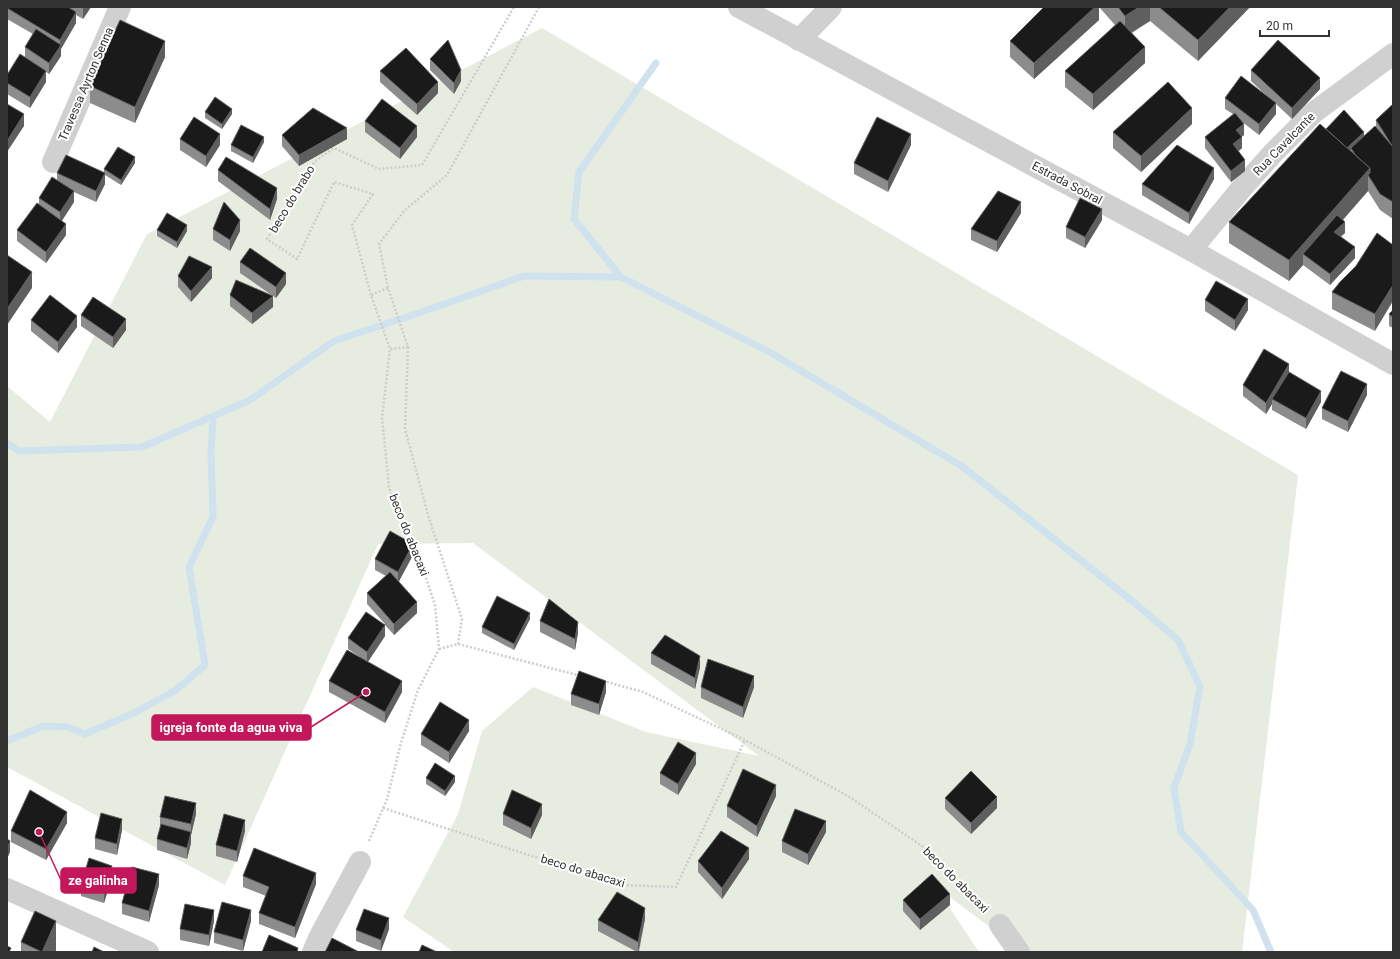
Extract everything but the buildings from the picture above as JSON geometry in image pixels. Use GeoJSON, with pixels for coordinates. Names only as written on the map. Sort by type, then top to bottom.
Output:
{"type":"FeatureCollection","features":[{"type":"Feature","properties":{"kind":"street","name":"Travessa Ayrton Senna"},"geometry":{"type":"LineString","coordinates":[[53,162],[120,7]]}},
{"type":"Feature","properties":{"kind":"street","name":"Estrada Sobral"},"geometry":{"type":"LineString","coordinates":[[739,7],[1191,250],[1393,364]]}},
{"type":"Feature","properties":{"kind":"street"},"geometry":{"type":"LineString","coordinates":[[799,40],[831,7]]}},
{"type":"Feature","properties":{"kind":"street","name":"Rua Cavalcante"},"geometry":{"type":"LineString","coordinates":[[1191,250],[1241,189],[1274,152],[1313,113],[1393,54]]}},
{"type":"Feature","properties":{"kind":"street"},"geometry":{"type":"LineString","coordinates":[[313,952],[360,862]]}},
{"type":"Feature","properties":{"kind":"street"},"geometry":{"type":"LineString","coordinates":[[7,889],[148,952]]}},
{"type":"Feature","properties":{"kind":"street"},"geometry":{"type":"LineString","coordinates":[[1000,925],[1019,952]]}},
{"type":"Feature","properties":{"kind":"path","name":"beco do brabo"},"geometry":{"type":"LineString","coordinates":[[372,295],[352,225],[373,194],[334,182],[297,259],[267,239],[315,161],[334,148],[379,169],[422,165],[514,7]]}},
{"type":"Feature","properties":{"kind":"path"},"geometry":{"type":"LineString","coordinates":[[388,288],[372,295],[390,349],[408,347],[388,288],[379,244],[404,211],[447,175],[539,7]]}},
{"type":"Feature","properties":{"kind":"path","name":"beco do abacaxi"},"geometry":{"type":"LineString","coordinates":[[408,347],[405,429],[428,515],[462,619],[458,644]]}},
{"type":"Feature","properties":{"kind":"path","name":"beco do abacaxi"},"geometry":{"type":"LineString","coordinates":[[390,349],[382,418],[389,487],[396,509],[419,557],[435,605],[439,649]]}},
{"type":"Feature","properties":{"kind":"path"},"geometry":{"type":"LineString","coordinates":[[360,862],[387,799],[401,743],[418,690],[439,649],[458,644],[582,676]]}},
{"type":"Feature","properties":{"kind":"path","name":"beco do abacaxi"},"geometry":{"type":"LineString","coordinates":[[597,680],[643,692],[745,740],[848,796],[925,848],[1000,925]]}},
{"type":"Feature","properties":{"kind":"path","name":"beco do abacaxi"},"geometry":{"type":"LineString","coordinates":[[383,808],[622,885],[676,887],[745,740]]}},
{"type":"Feature","properties":{"kind":"shaded area"},"geometry":{"type":"Polygon","coordinates":[[[542,28],[1298,475],[1242,952],[1023,952],[935,886],[979,952],[454,952],[403,917],[458,814],[482,731],[533,687],[646,732],[759,756],[473,543],[378,544],[225,885],[7,767],[7,386],[50,422],[147,234],[542,28]]]}},
{"type":"Feature","properties":{"kind":"waterway"},"geometry":{"type":"LineString","coordinates":[[621,277],[574,219],[579,172],[656,63]]}},
{"type":"Feature","properties":{"kind":"waterway"},"geometry":{"type":"LineString","coordinates":[[7,443],[19,451],[142,447],[250,400],[334,341],[524,276],[621,277],[773,354],[963,467],[1136,604],[1178,640],[1200,686],[1190,744],[1174,788],[1181,832],[1253,910],[1271,952]]}},
{"type":"Feature","properties":{"kind":"waterway"},"geometry":{"type":"LineString","coordinates":[[7,741],[43,726],[68,727],[85,734],[134,713],[176,690],[205,665],[189,567],[213,517],[211,452],[213,417]]}},
{"type":"Feature","properties":{"kind":"place","name":"igreja fonte da agua viva"},"geometry":{"type":"Point","coordinates":[366,692]}},
{"type":"Feature","properties":{"kind":"place","name":"ze galinha"},"geometry":{"type":"Point","coordinates":[39,832]}}]}
